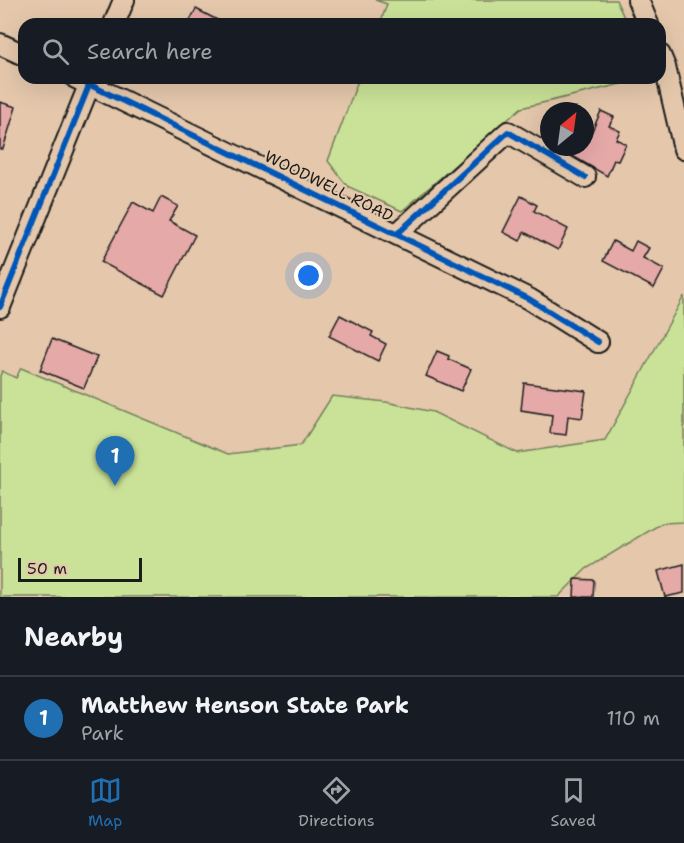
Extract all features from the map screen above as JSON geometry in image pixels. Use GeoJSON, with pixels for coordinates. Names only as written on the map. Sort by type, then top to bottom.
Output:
{"type":"FeatureCollection","features":[{"type":"Feature","properties":{"kind":"street"},"geometry":{"type":"LineString","coordinates":[[116,18],[124,0]]}},
{"type":"Feature","properties":{"kind":"street"},"geometry":{"type":"LineString","coordinates":[[0,44],[18,52]]}},
{"type":"Feature","properties":{"kind":"street"},"geometry":{"type":"LineString","coordinates":[[666,71],[684,148]]}},
{"type":"Feature","properties":{"kind":"street"},"geometry":{"type":"LineString","coordinates":[[0,307],[84,84]]}},
{"type":"Feature","properties":{"kind":"street","name":"WOODWELL ROAD"},"geometry":{"type":"LineString","coordinates":[[94,84],[529,299],[598,342]]}},
{"type":"Feature","properties":{"kind":"street"},"geometry":{"type":"LineString","coordinates":[[397,234],[508,132],[585,177]]}},
{"type":"Feature","properties":{"kind":"green space"},"geometry":{"type":"Polygon","coordinates":[[[375,0],[616,0],[624,18],[382,18],[387,4],[375,0]]]}},
{"type":"Feature","properties":{"kind":"green space"},"geometry":{"type":"Polygon","coordinates":[[[357,84],[621,84],[521,108],[402,211],[347,186],[328,161],[357,84]]]}},
{"type":"Feature","properties":{"kind":"green space"},"geometry":{"type":"Polygon","coordinates":[[[684,296],[684,522],[662,523],[586,569],[558,597],[0,597],[0,376],[2,371],[16,378],[21,368],[228,454],[301,445],[332,396],[386,402],[433,412],[517,453],[605,440],[684,296]]]}},
{"type":"Feature","properties":{"kind":"building"},"geometry":{"type":"Polygon","coordinates":[[[196,9],[213,18],[191,18],[196,9]]]}},
{"type":"Feature","properties":{"kind":"building"},"geometry":{"type":"Polygon","coordinates":[[[0,102],[16,107],[3,149],[0,149],[0,102]]]}},
{"type":"Feature","properties":{"kind":"building"},"geometry":{"type":"Polygon","coordinates":[[[601,111],[614,117],[609,126],[620,131],[616,139],[626,144],[618,161],[614,160],[607,176],[572,156],[594,156],[594,127],[601,111]]]}},
{"type":"Feature","properties":{"kind":"building"},"geometry":{"type":"Polygon","coordinates":[[[521,196],[537,205],[534,211],[568,229],[558,250],[524,232],[520,241],[503,232],[521,196]]]}},
{"type":"Feature","properties":{"kind":"building"},"geometry":{"type":"Polygon","coordinates":[[[161,197],[178,206],[169,221],[195,235],[164,295],[101,262],[133,202],[153,213],[161,197]]]}},
{"type":"Feature","properties":{"kind":"building"},"geometry":{"type":"Polygon","coordinates":[[[613,241],[631,251],[636,241],[649,248],[643,258],[664,269],[654,288],[603,261],[613,241]]]}},
{"type":"Feature","properties":{"kind":"building"},"geometry":{"type":"Polygon","coordinates":[[[340,315],[373,332],[371,336],[386,344],[378,361],[329,336],[340,315]]]}},
{"type":"Feature","properties":{"kind":"building"},"geometry":{"type":"Polygon","coordinates":[[[52,339],[97,357],[84,388],[40,370],[52,339]]]}},
{"type":"Feature","properties":{"kind":"building"},"geometry":{"type":"Polygon","coordinates":[[[437,351],[449,356],[448,359],[471,369],[461,391],[426,376],[437,351]]]}},
{"type":"Feature","properties":{"kind":"building"},"geometry":{"type":"Polygon","coordinates":[[[524,383],[586,391],[582,418],[568,416],[566,435],[550,433],[552,415],[521,410],[524,383]]]}},
{"type":"Feature","properties":{"kind":"building"},"geometry":{"type":"Polygon","coordinates":[[[684,564],[684,593],[665,597],[658,571],[684,564]]]}},
{"type":"Feature","properties":{"kind":"building"},"geometry":{"type":"Polygon","coordinates":[[[575,579],[594,580],[593,597],[574,597],[575,579]]]}},
{"type":"Feature","properties":{"kind":"cycle path"},"geometry":{"type":"LineString","coordinates":[[88,84],[529,299],[598,342]]}},
{"type":"Feature","properties":{"kind":"cycle path"},"geometry":{"type":"LineString","coordinates":[[0,307],[90,84]]}},
{"type":"Feature","properties":{"kind":"cycle path"},"geometry":{"type":"LineString","coordinates":[[397,234],[508,132],[585,177]]}},
{"type":"Feature","properties":{"kind":"place","name":"Matthew Henson State Park"},"geometry":{"type":"Point","coordinates":[115,486]}}]}
